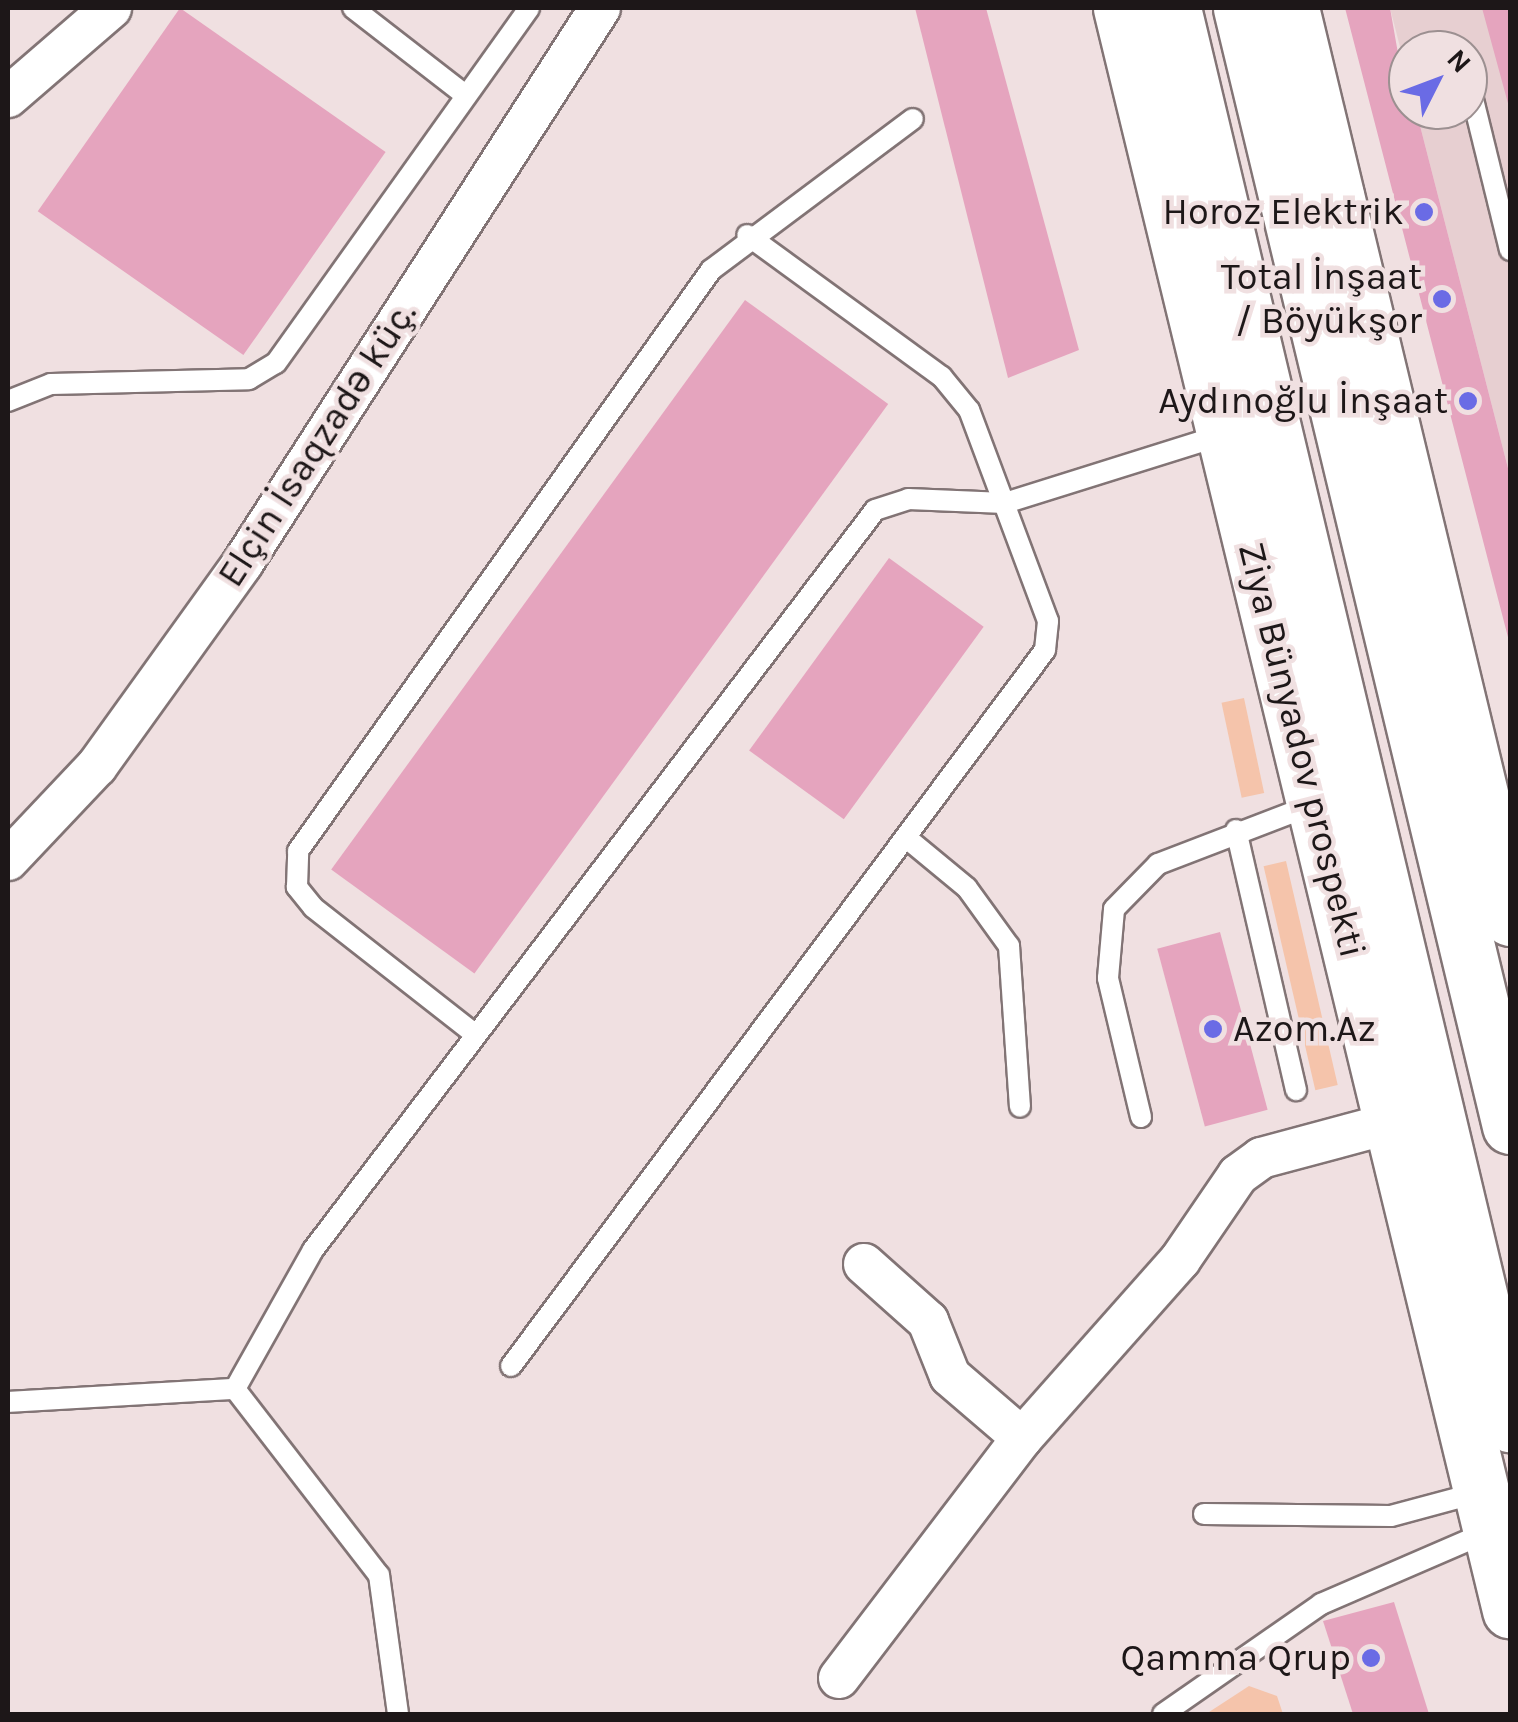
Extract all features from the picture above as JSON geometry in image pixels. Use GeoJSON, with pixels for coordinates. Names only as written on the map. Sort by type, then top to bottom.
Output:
{"type":"FeatureCollection","features":[{"type":"Feature","properties":{"kind":"main road","name":"Ziya Bünyadov prospekti"},"geometry":{"type":"LineString","coordinates":[[1120,8],[1510,1610]]}},
{"type":"Feature","properties":{"kind":"main road","name":"Ziya Bünyadov prospekti"},"geometry":{"type":"LineString","coordinates":[[1173,8],[1510,1424]]}},
{"type":"Feature","properties":{"kind":"main road"},"geometry":{"type":"LineString","coordinates":[[1241,8],[1510,1126]]}},
{"type":"Feature","properties":{"kind":"main road"},"geometry":{"type":"LineString","coordinates":[[1291,8],[1510,911]]}},
{"type":"Feature","properties":{"kind":"main road"},"geometry":{"type":"LineString","coordinates":[[1336,196],[1391,627]]}},
{"type":"Feature","properties":{"kind":"main road"},"geometry":{"type":"LineString","coordinates":[[1226,229],[1282,663]]}},
{"type":"Feature","properties":{"kind":"street"},"geometry":{"type":"LineString","coordinates":[[8,97],[110,8]]}},
{"type":"Feature","properties":{"kind":"street","name":"Elçin İsaqzadə küç."},"geometry":{"type":"LineString","coordinates":[[8,860],[96,766],[242,564],[600,8]]}},
{"type":"Feature","properties":{"kind":"street"},"geometry":{"type":"LineString","coordinates":[[839,1678],[1022,1438],[1180,1260],[1238,1175],[1261,1158],[1392,1123]]}},
{"type":"Feature","properties":{"kind":"street"},"geometry":{"type":"LineString","coordinates":[[864,1264],[928,1321],[950,1376],[1022,1438]]}},
{"type":"Feature","properties":{"kind":"lane"},"geometry":{"type":"LineString","coordinates":[[353,8],[465,95]]}},
{"type":"Feature","properties":{"kind":"lane"},"geometry":{"type":"LineString","coordinates":[[8,401],[51,384],[249,379],[276,363],[529,8]]}},
{"type":"Feature","properties":{"kind":"lane"},"geometry":{"type":"LineString","coordinates":[[476,1035],[313,907],[296,886],[298,852],[711,270],[747,234],[913,120]]}},
{"type":"Feature","properties":{"kind":"lane"},"geometry":{"type":"LineString","coordinates":[[1481,130],[1510,250]]}},
{"type":"Feature","properties":{"kind":"lane"},"geometry":{"type":"LineString","coordinates":[[511,1366],[909,840],[1045,650],[1048,621],[969,410],[942,377],[747,234]]}},
{"type":"Feature","properties":{"kind":"lane"},"geometry":{"type":"LineString","coordinates":[[235,1389],[313,1250],[875,510],[908,499],[1005,503],[1226,434]]}},
{"type":"Feature","properties":{"kind":"lane"},"geometry":{"type":"LineString","coordinates":[[1141,1117],[1108,978],[1114,909],[1158,864],[1236,830],[1316,804]]}},
{"type":"Feature","properties":{"kind":"lane"},"geometry":{"type":"LineString","coordinates":[[1236,830],[1296,1090]]}},
{"type":"Feature","properties":{"kind":"lane"},"geometry":{"type":"LineString","coordinates":[[909,840],[967,888],[1010,946],[1020,1107]]}},
{"type":"Feature","properties":{"kind":"lane"},"geometry":{"type":"LineString","coordinates":[[8,1402],[235,1389]]}},
{"type":"Feature","properties":{"kind":"lane"},"geometry":{"type":"LineString","coordinates":[[235,1389],[379,1575],[398,1714]]}},
{"type":"Feature","properties":{"kind":"lane"},"geometry":{"type":"LineString","coordinates":[[1204,1514],[1390,1516],[1487,1511]]}},
{"type":"Feature","properties":{"kind":"lane"},"geometry":{"type":"LineString","coordinates":[[1163,1714],[1321,1604],[1487,1511]]}},
{"type":"Feature","properties":{"kind":"shaded area"},"geometry":{"type":"Polygon","coordinates":[[[1390,8],[1510,8],[1510,476],[1421,130],[1488,130],[1488,30],[1396,30],[1390,8]]]}},
{"type":"Feature","properties":{"kind":"shaded area"},"geometry":{"type":"Polygon","coordinates":[[[1244,698],[1264,793],[1242,798],[1222,703],[1244,698]]]}},
{"type":"Feature","properties":{"kind":"shaded area"},"geometry":{"type":"Polygon","coordinates":[[[1286,861],[1338,1085],[1315,1090],[1264,866],[1286,861]]]}},
{"type":"Feature","properties":{"kind":"shaded area"},"geometry":{"type":"Polygon","coordinates":[[[1249,1686],[1277,1696],[1283,1714],[1206,1714],[1249,1686]]]}},
{"type":"Feature","properties":{"kind":"building"},"geometry":{"type":"Polygon","coordinates":[[[180,8],[386,152],[243,355],[38,211],[180,8]]]}},
{"type":"Feature","properties":{"kind":"building"},"geometry":{"type":"Polygon","coordinates":[[[915,8],[986,8],[1079,350],[1008,378],[915,8]]]}},
{"type":"Feature","properties":{"kind":"building"},"geometry":{"type":"Polygon","coordinates":[[[1345,8],[1390,8],[1394,30],[1388,30],[1388,130],[1421,130],[1510,476],[1510,645],[1345,8]]]}},
{"type":"Feature","properties":{"kind":"building"},"geometry":{"type":"Polygon","coordinates":[[[1482,8],[1510,8],[1509,107],[1482,8]]]}},
{"type":"Feature","properties":{"kind":"building"},"geometry":{"type":"Polygon","coordinates":[[[745,300],[888,404],[474,974],[331,870],[745,300]]]}},
{"type":"Feature","properties":{"kind":"building"},"geometry":{"type":"Polygon","coordinates":[[[889,558],[984,627],[844,819],[749,751],[889,558]]]}},
{"type":"Feature","properties":{"kind":"building","name":"Azom.Az"},"geometry":{"type":"Polygon","coordinates":[[[1220,932],[1268,1110],[1205,1127],[1157,949],[1220,932]]]}},
{"type":"Feature","properties":{"kind":"building"},"geometry":{"type":"Polygon","coordinates":[[[1394,1602],[1429,1714],[1353,1714],[1323,1621],[1394,1602]]]}},
{"type":"Feature","properties":{"kind":"place","name":"Horoz Elektrik"},"geometry":{"type":"Point","coordinates":[1424,212]}},
{"type":"Feature","properties":{"kind":"place","name":"Total İnşaat / Böyükşor"},"geometry":{"type":"Point","coordinates":[1442,299]}},
{"type":"Feature","properties":{"kind":"place","name":"Aydınoğlu İnşaat"},"geometry":{"type":"Point","coordinates":[1468,401]}},
{"type":"Feature","properties":{"kind":"place","name":"Azom.Az"},"geometry":{"type":"Point","coordinates":[1213,1029]}},
{"type":"Feature","properties":{"kind":"place","name":"Qamma Qrup"},"geometry":{"type":"Point","coordinates":[1371,1658]}}]}
